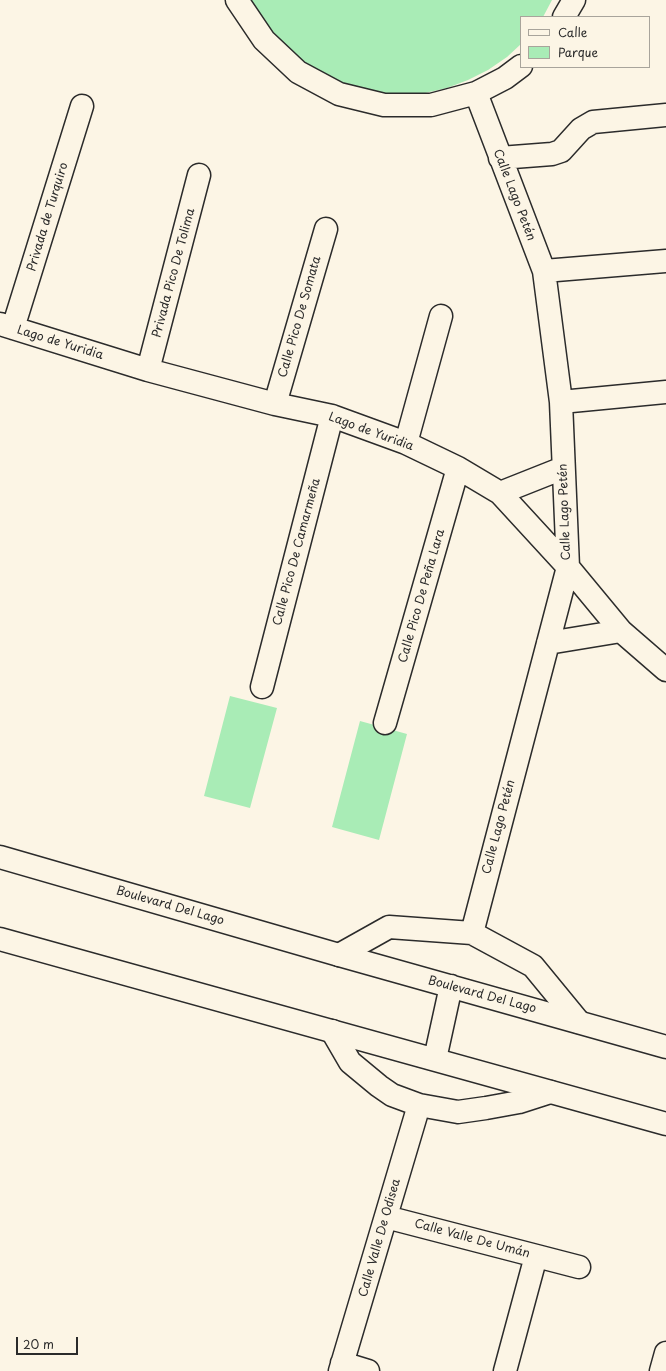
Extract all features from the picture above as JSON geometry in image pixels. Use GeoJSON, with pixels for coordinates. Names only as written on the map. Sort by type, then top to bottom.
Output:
{"type":"FeatureCollection","features":[{"type":"Feature","properties":{"kind":"street"},"geometry":{"type":"LineString","coordinates":[[237,0],[269,46],[298,72],[339,94],[384,105],[431,104],[476,93],[505,78],[520,67]]}},
{"type":"Feature","properties":{"kind":"street"},"geometry":{"type":"LineString","coordinates":[[565,16],[574,0]]}},
{"type":"Feature","properties":{"kind":"street","name":"Calle Lago Petén"},"geometry":{"type":"LineString","coordinates":[[472,933],[568,567],[561,402],[544,271],[476,93]]}},
{"type":"Feature","properties":{"kind":"street","name":"Privada de Turquiro"},"geometry":{"type":"LineString","coordinates":[[7,326],[82,106]]}},
{"type":"Feature","properties":{"kind":"street"},"geometry":{"type":"LineString","coordinates":[[500,158],[552,154],[561,151],[581,129],[593,122],[666,115]]}},
{"type":"Feature","properties":{"kind":"street","name":"Privada Pico De Tolima"},"geometry":{"type":"LineString","coordinates":[[148,370],[199,175]]}},
{"type":"Feature","properties":{"kind":"street","name":"Calle Pico De Somata"},"geometry":{"type":"LineString","coordinates":[[275,404],[326,229]]}},
{"type":"Feature","properties":{"kind":"street"},"geometry":{"type":"LineString","coordinates":[[544,271],[666,261]]}},
{"type":"Feature","properties":{"kind":"street"},"geometry":{"type":"LineString","coordinates":[[406,443],[441,316]]}},
{"type":"Feature","properties":{"kind":"street","name":"Lago de Yuridia"},"geometry":{"type":"LineString","coordinates":[[7,326],[148,370],[275,404],[332,416],[406,443],[458,468],[500,493],[568,567],[621,631],[666,670]]}},
{"type":"Feature","properties":{"kind":"street"},"geometry":{"type":"LineString","coordinates":[[561,402],[666,392]]}},
{"type":"Feature","properties":{"kind":"street","name":"Calle Pico De Camarmeña"},"geometry":{"type":"LineString","coordinates":[[262,687],[332,416]]}},
{"type":"Feature","properties":{"kind":"street","name":"Calle Pico De Peña Lara"},"geometry":{"type":"LineString","coordinates":[[386,723],[458,468]]}},
{"type":"Feature","properties":{"kind":"street"},"geometry":{"type":"LineString","coordinates":[[500,493],[564,468]]}},
{"type":"Feature","properties":{"kind":"street"},"geometry":{"type":"LineString","coordinates":[[548,643],[621,631]]}},
{"type":"Feature","properties":{"kind":"street","name":"Boulevard Del Lago"},"geometry":{"type":"LineString","coordinates":[[0,857],[339,955],[666,1047]]}},
{"type":"Feature","properties":{"kind":"street"},"geometry":{"type":"LineString","coordinates":[[339,955],[389,927],[472,933],[533,966],[579,1022]]}},
{"type":"Feature","properties":{"kind":"street"},"geometry":{"type":"LineString","coordinates":[[0,939],[666,1124]]}},
{"type":"Feature","properties":{"kind":"street"},"geometry":{"type":"LineString","coordinates":[[435,1059],[451,986]]}},
{"type":"Feature","properties":{"kind":"street"},"geometry":{"type":"LineString","coordinates":[[332,1031],[350,1062],[392,1095],[419,1105],[458,1112],[519,1102],[550,1092]]}},
{"type":"Feature","properties":{"kind":"street","name":"Calle Valle De Odisea"},"geometry":{"type":"LineString","coordinates":[[341,1367],[419,1105]]}},
{"type":"Feature","properties":{"kind":"street","name":"Calle Valle De Umán"},"geometry":{"type":"LineString","coordinates":[[386,1217],[536,1256],[505,1371]]}},
{"type":"Feature","properties":{"kind":"street"},"geometry":{"type":"LineString","coordinates":[[536,1256],[579,1267]]}},
{"type":"Feature","properties":{"kind":"street"},"geometry":{"type":"LineString","coordinates":[[661,1371],[666,1353]]}},
{"type":"Feature","properties":{"kind":"street"},"geometry":{"type":"LineString","coordinates":[[341,1367],[368,1371]]}},
{"type":"Feature","properties":{"kind":"green space"},"geometry":{"type":"Polygon","coordinates":[[[249,0],[552,0],[544,16],[520,16],[520,45],[507,57],[488,70],[468,80],[447,88],[425,93],[380,93],[358,89],[336,81],[297,59],[266,27],[249,0]]]}},
{"type":"Feature","properties":{"kind":"green space"},"geometry":{"type":"Polygon","coordinates":[[[230,696],[277,708],[250,808],[204,796],[230,696]]]}},
{"type":"Feature","properties":{"kind":"green space"},"geometry":{"type":"Polygon","coordinates":[[[360,721],[407,734],[379,840],[332,827],[360,721]]]}}]}
